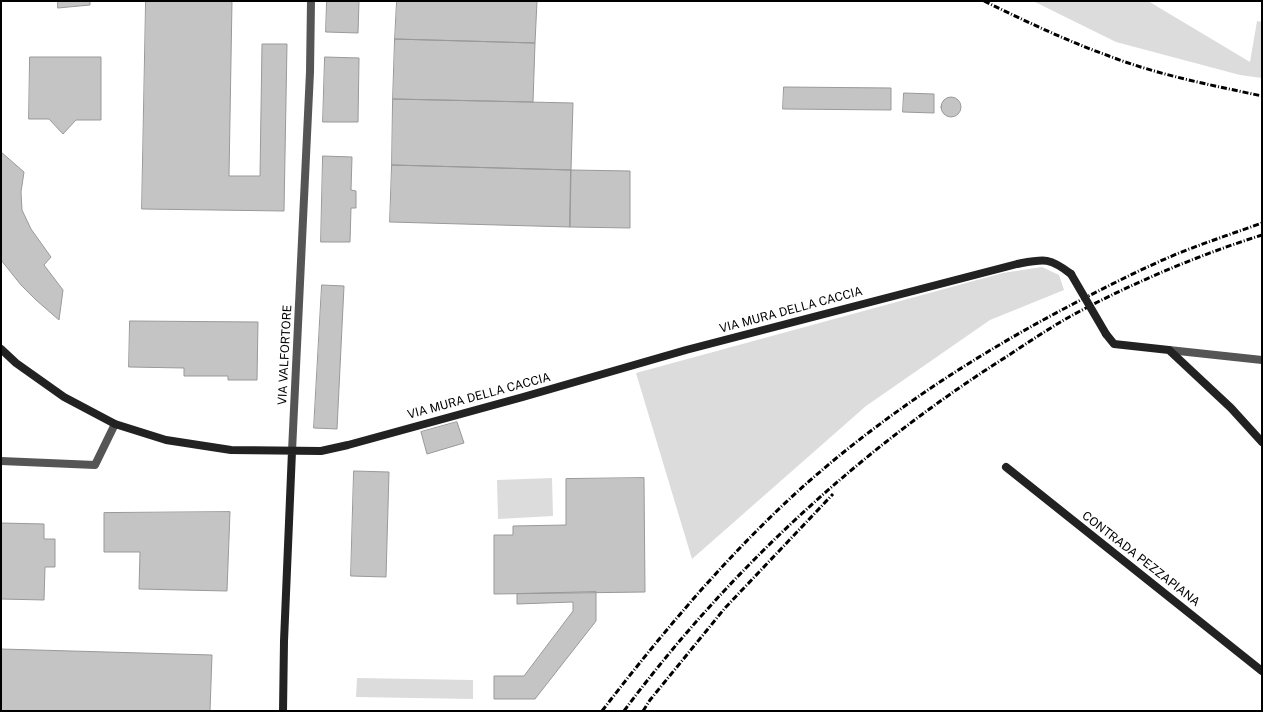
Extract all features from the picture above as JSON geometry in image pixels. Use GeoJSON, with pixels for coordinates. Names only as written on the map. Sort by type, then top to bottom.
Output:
{"type":"FeatureCollection","features":[{"type":"Feature","properties":{"kind":"main road","name":"VIA MURA DELLA CACCIA"},"geometry":{"type":"LineString","coordinates":[[1,349],[16,363],[64,397],[115,424],[166,440],[231,450],[292,451],[321,451],[348,445],[694,348],[1017,264],[1038,260],[1051,261],[1071,274],[1106,334],[1114,344],[1169,350]]}},
{"type":"Feature","properties":{"kind":"main road"},"geometry":{"type":"LineString","coordinates":[[1169,350],[1231,408],[1262,442]]}},
{"type":"Feature","properties":{"kind":"main road","name":"VIA VALFORTORE"},"geometry":{"type":"LineString","coordinates":[[283,711],[284,641],[292,451]]}},
{"type":"Feature","properties":{"kind":"main road","name":"CONTRADA PEZZAPIANA"},"geometry":{"type":"LineString","coordinates":[[1006,467],[1262,671]]}},
{"type":"Feature","properties":{"kind":"street","name":"VIA VALFORTORE"},"geometry":{"type":"LineString","coordinates":[[292,451],[309,80],[311,1]]}},
{"type":"Feature","properties":{"kind":"street","name":"VIA MURA DELLA CACCIA"},"geometry":{"type":"LineString","coordinates":[[1169,350],[1262,360]]}},
{"type":"Feature","properties":{"kind":"street"},"geometry":{"type":"LineString","coordinates":[[1,461],[95,465],[115,424]]}},
{"type":"Feature","properties":{"kind":"shaded area"},"geometry":{"type":"Polygon","coordinates":[[[1033,1],[1148,1],[1250,62],[1257,21],[1262,22],[1262,78],[1240,75],[1116,42],[1033,1]]]}},
{"type":"Feature","properties":{"kind":"shaded area"},"geometry":{"type":"Polygon","coordinates":[[[1042,267],[1059,275],[1064,290],[990,320],[866,406],[692,559],[636,373],[1003,273],[1042,267]]]}},
{"type":"Feature","properties":{"kind":"shaded area"},"geometry":{"type":"Polygon","coordinates":[[[552,478],[553,516],[498,519],[497,480],[552,478]]]}},
{"type":"Feature","properties":{"kind":"shaded area"},"geometry":{"type":"Polygon","coordinates":[[[357,678],[473,680],[473,699],[356,697],[357,678]]]}},
{"type":"Feature","properties":{"kind":"building"},"geometry":{"type":"Polygon","coordinates":[[[58,1],[90,1],[90,5],[58,8],[58,1]]]}},
{"type":"Feature","properties":{"kind":"building"},"geometry":{"type":"Polygon","coordinates":[[[146,1],[232,1],[229,176],[260,176],[262,44],[287,44],[284,211],[142,209],[146,1]]]}},
{"type":"Feature","properties":{"kind":"building"},"geometry":{"type":"Polygon","coordinates":[[[327,1],[359,1],[358,33],[326,32],[327,1]]]}},
{"type":"Feature","properties":{"kind":"building"},"geometry":{"type":"Polygon","coordinates":[[[397,1],[537,1],[535,43],[395,39],[397,1]]]}},
{"type":"Feature","properties":{"kind":"building"},"geometry":{"type":"Polygon","coordinates":[[[395,39],[535,43],[533,102],[393,99],[395,39]]]}},
{"type":"Feature","properties":{"kind":"building"},"geometry":{"type":"Polygon","coordinates":[[[30,57],[101,57],[101,120],[76,120],[63,134],[49,119],[29,119],[30,57]]]}},
{"type":"Feature","properties":{"kind":"building"},"geometry":{"type":"Polygon","coordinates":[[[325,57],[359,58],[358,122],[323,122],[325,57]]]}},
{"type":"Feature","properties":{"kind":"building"},"geometry":{"type":"Polygon","coordinates":[[[784,87],[891,88],[891,110],[783,109],[784,87]]]}},
{"type":"Feature","properties":{"kind":"building"},"geometry":{"type":"Polygon","coordinates":[[[904,93],[934,94],[934,113],[903,112],[904,93]]]}},
{"type":"Feature","properties":{"kind":"building"},"geometry":{"type":"Polygon","coordinates":[[[951,97],[958,100],[961,107],[958,114],[951,117],[944,114],[941,107],[944,100],[951,97]]]}},
{"type":"Feature","properties":{"kind":"building"},"geometry":{"type":"Polygon","coordinates":[[[393,99],[573,103],[571,170],[392,165],[393,99]]]}},
{"type":"Feature","properties":{"kind":"building"},"geometry":{"type":"Polygon","coordinates":[[[1,152],[24,172],[21,192],[22,210],[31,229],[51,257],[44,265],[63,290],[59,320],[21,285],[1,260],[1,152]]]}},
{"type":"Feature","properties":{"kind":"building"},"geometry":{"type":"Polygon","coordinates":[[[323,156],[352,157],[351,190],[356,191],[356,208],[351,208],[350,242],[321,242],[323,156]]]}},
{"type":"Feature","properties":{"kind":"building"},"geometry":{"type":"Polygon","coordinates":[[[392,165],[571,170],[570,227],[390,222],[392,165]]]}},
{"type":"Feature","properties":{"kind":"building"},"geometry":{"type":"Polygon","coordinates":[[[571,170],[630,171],[630,228],[570,227],[571,170]]]}},
{"type":"Feature","properties":{"kind":"building"},"geometry":{"type":"Polygon","coordinates":[[[322,285],[344,286],[337,429],[314,428],[322,285]]]}},
{"type":"Feature","properties":{"kind":"building"},"geometry":{"type":"Polygon","coordinates":[[[130,321],[258,322],[257,380],[228,380],[228,376],[184,376],[184,368],[129,367],[130,321]]]}},
{"type":"Feature","properties":{"kind":"building"},"geometry":{"type":"Polygon","coordinates":[[[457,422],[464,443],[427,454],[421,432],[457,422]]]}},
{"type":"Feature","properties":{"kind":"building"},"geometry":{"type":"Polygon","coordinates":[[[354,471],[389,472],[386,577],[351,576],[354,471]]]}},
{"type":"Feature","properties":{"kind":"building"},"geometry":{"type":"Polygon","coordinates":[[[644,478],[645,592],[494,594],[494,535],[513,535],[513,526],[566,525],[566,479],[644,478]]]}},
{"type":"Feature","properties":{"kind":"building"},"geometry":{"type":"Polygon","coordinates":[[[230,512],[227,591],[139,589],[140,552],[104,552],[104,513],[230,512]]]}},
{"type":"Feature","properties":{"kind":"building"},"geometry":{"type":"Polygon","coordinates":[[[1,523],[44,524],[44,539],[55,539],[55,567],[45,567],[44,600],[1,599],[1,523]]]}},
{"type":"Feature","properties":{"kind":"building"},"geometry":{"type":"Polygon","coordinates":[[[596,592],[596,621],[535,699],[494,699],[494,676],[524,676],[573,611],[573,602],[517,604],[517,594],[596,592]]]}},
{"type":"Feature","properties":{"kind":"building"},"geometry":{"type":"Polygon","coordinates":[[[1,649],[212,655],[210,711],[1,711],[1,649]]]}},
{"type":"Feature","properties":{"kind":"railway"},"geometry":{"type":"LineString","coordinates":[[984,1],[1062,37],[1128,63],[1185,79],[1262,96]]}},
{"type":"Feature","properties":{"kind":"railway"},"geometry":{"type":"LineString","coordinates":[[602,711],[671,625],[719,570],[770,517],[829,464],[861,438],[929,389],[964,366],[1000,344],[1073,304],[1126,277],[1179,253],[1262,223]]}},
{"type":"Feature","properties":{"kind":"railway"},"geometry":{"type":"LineString","coordinates":[[624,711],[664,659],[752,562],[799,516],[848,473],[899,432],[952,393],[1055,325],[1076,313],[1107,297],[1172,268],[1217,250],[1262,235]]}},
{"type":"Feature","properties":{"kind":"railway"},"geometry":{"type":"LineString","coordinates":[[643,711],[650,700],[725,608],[833,494]]}}]}
